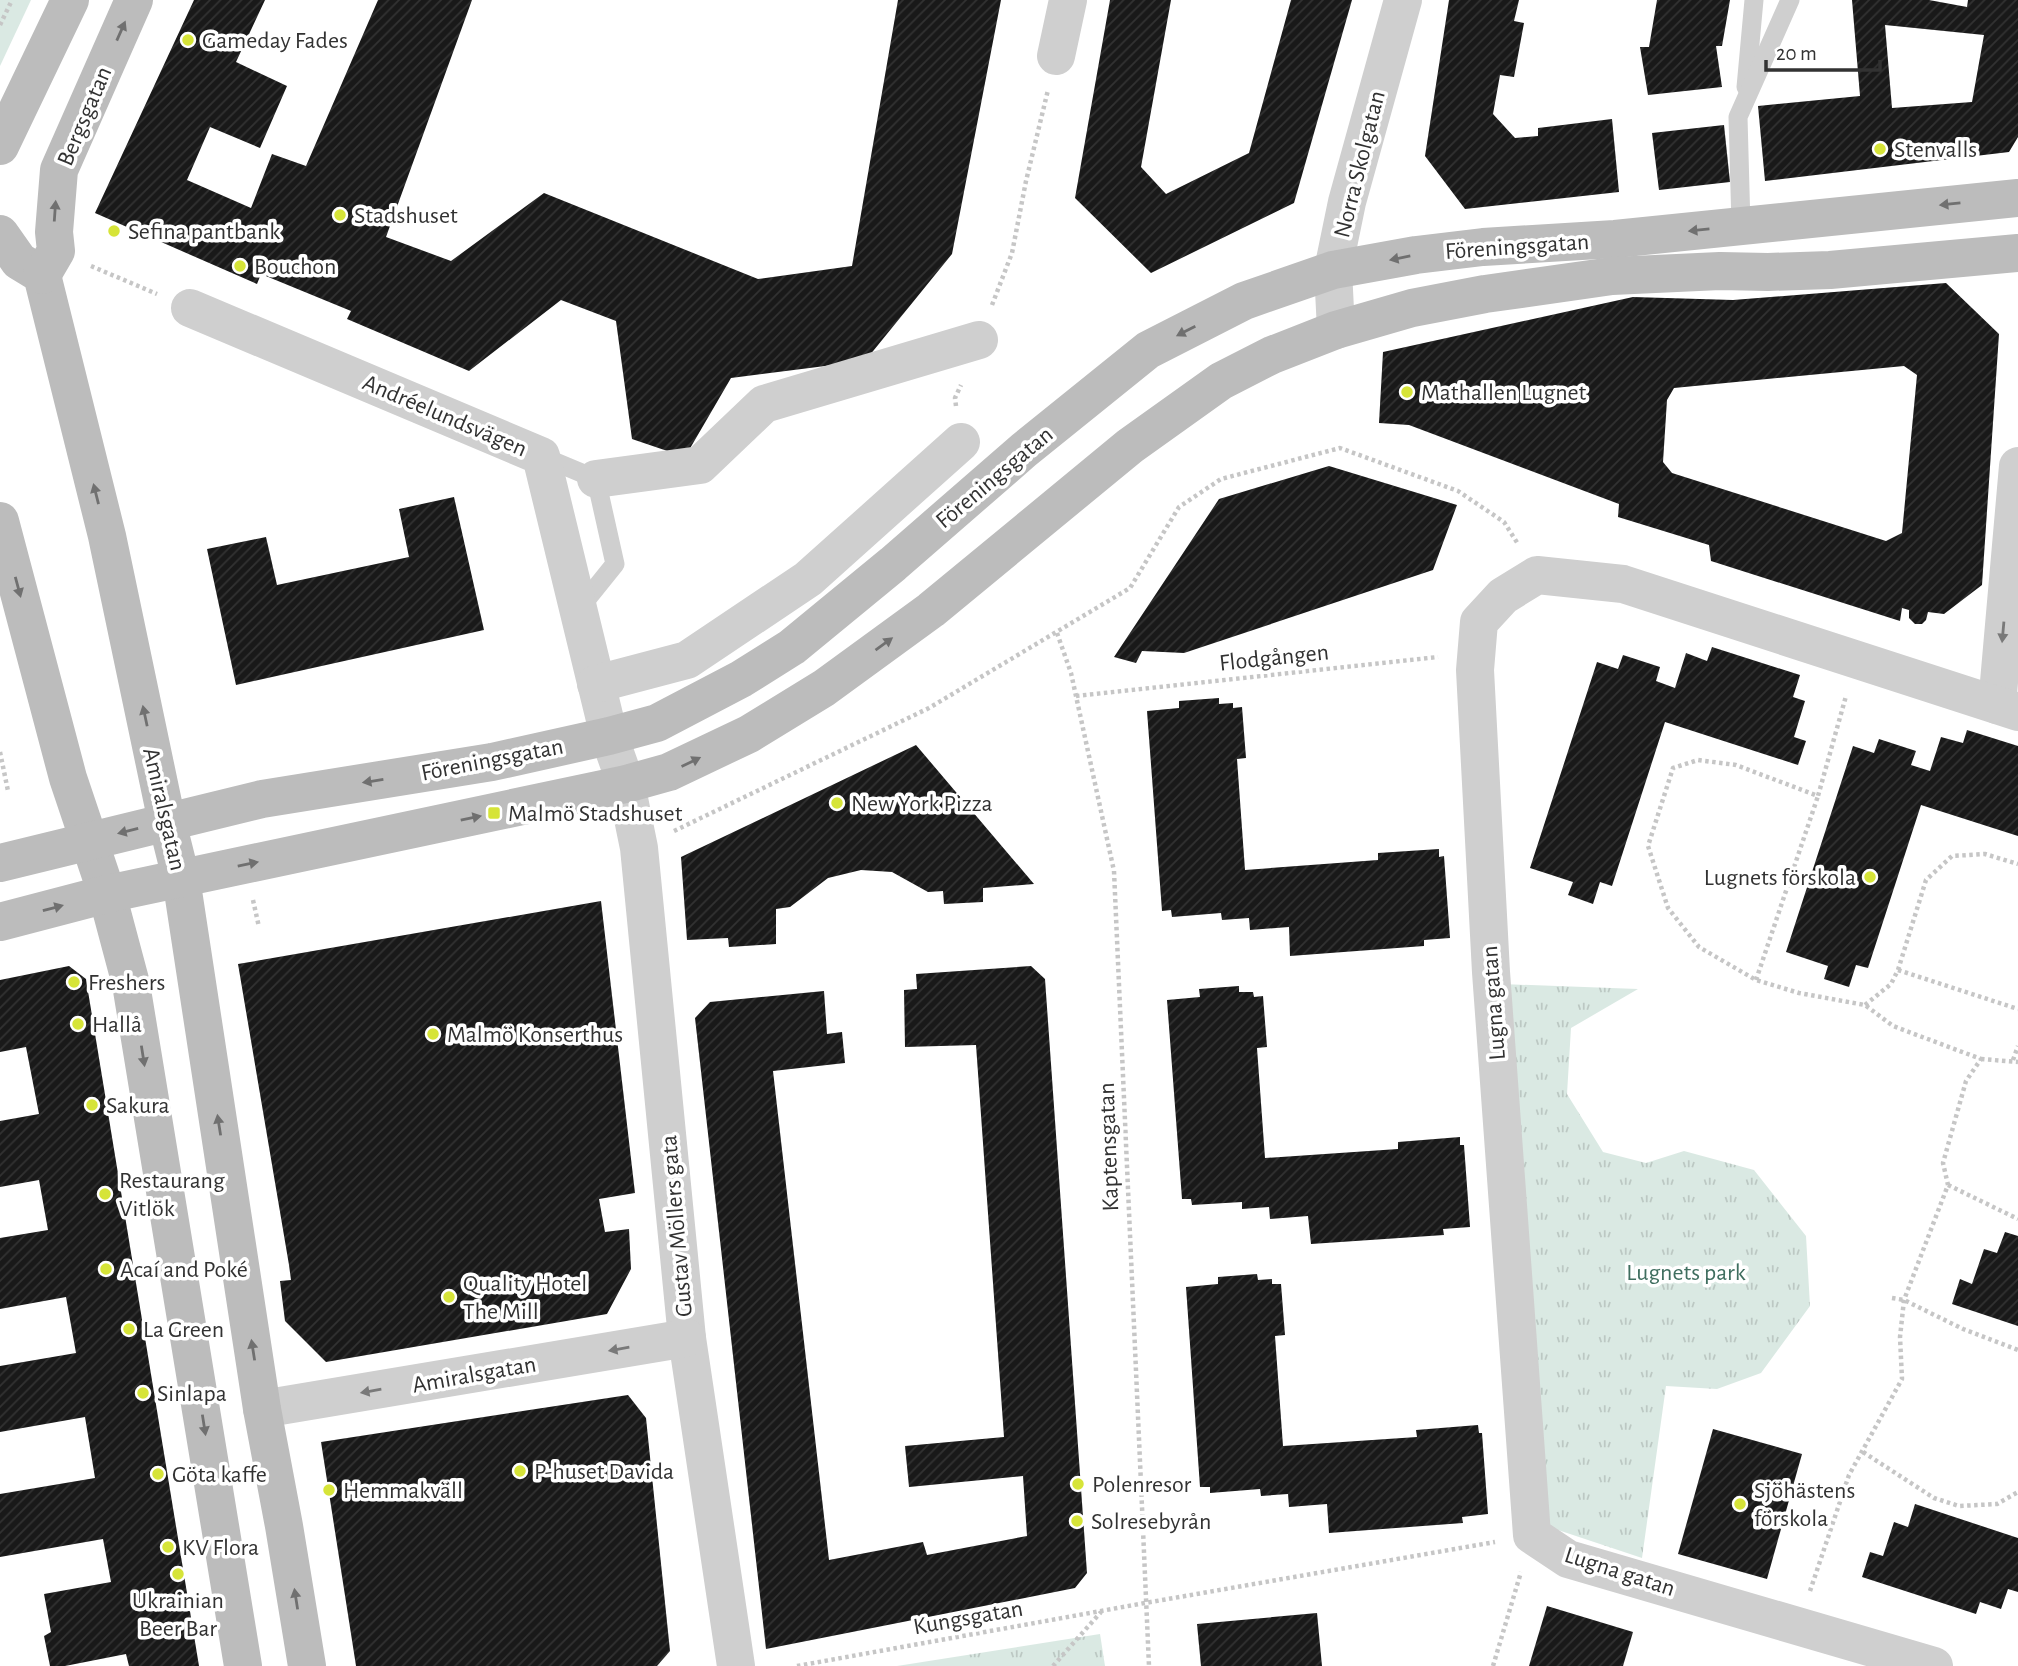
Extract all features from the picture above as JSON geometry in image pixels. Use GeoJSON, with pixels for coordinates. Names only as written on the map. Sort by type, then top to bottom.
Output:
{"type":"FeatureCollection","features":[{"type":"Feature","properties":{"kind":"street"},"geometry":{"type":"LineString","coordinates":[[0,146],[70,0]]}},
{"type":"Feature","properties":{"kind":"street","name":"Bergsgatan"},"geometry":{"type":"LineString","coordinates":[[42,275],[56,251],[54,232],[59,170],[134,0]]}},
{"type":"Feature","properties":{"kind":"street"},"geometry":{"type":"LineString","coordinates":[[1056,55],[1068,0]]}},
{"type":"Feature","properties":{"kind":"street","name":"Norra Skolgatan"},"geometry":{"type":"LineString","coordinates":[[1336,330],[1333,270],[1346,202],[1403,0]]}},
{"type":"Feature","properties":{"kind":"street","name":"Föreningsgatan"},"geometry":{"type":"LineString","coordinates":[[0,863],[262,799],[492,762],[657,723],[741,679],[792,647],[893,564],[1024,450],[1148,350],[1244,301],[1333,270],[1429,253],[1483,247],[1615,239],[2018,198]]}},
{"type":"Feature","properties":{"kind":"street"},"geometry":{"type":"LineString","coordinates":[[0,234],[19,261],[42,275]]}},
{"type":"Feature","properties":{"kind":"street","name":"Föreningsgatan"},"geometry":{"type":"LineString","coordinates":[[0,922],[107,894],[626,784],[669,772],[749,734],[824,688],[931,610],[1130,446],[1221,381],[1272,355],[1336,330],[1412,308],[1485,294],[1612,276],[1830,270],[2018,253]]}},
{"type":"Feature","properties":{"kind":"street","name":"Amiralsgatan"},"geometry":{"type":"LineString","coordinates":[[42,275],[107,536],[181,878],[262,1409],[307,1666]]}},
{"type":"Feature","properties":{"kind":"street","name":"Andréelundsvägen"},"geometry":{"type":"LineString","coordinates":[[190,308],[541,456],[609,736],[626,784]]}},
{"type":"Feature","properties":{"kind":"street"},"geometry":{"type":"LineString","coordinates":[[596,479],[700,465],[764,404],[979,340]]}},
{"type":"Feature","properties":{"kind":"street"},"geometry":{"type":"LineString","coordinates":[[596,684],[687,660],[808,579],[961,442]]}},
{"type":"Feature","properties":{"kind":"street"},"geometry":{"type":"LineString","coordinates":[[1536,575],[1623,584],[2007,708],[2018,466]]}},
{"type":"Feature","properties":{"kind":"street"},"geometry":{"type":"LineString","coordinates":[[0,521],[68,778],[107,894],[131,984],[243,1666]]}},
{"type":"Feature","properties":{"kind":"street","name":"Lugna gatan"},"geometry":{"type":"LineString","coordinates":[[1536,575],[1503,596],[1479,622],[1475,670],[1490,972],[1532,1535],[1568,1559],[1934,1666]]}},
{"type":"Feature","properties":{"kind":"street","name":"Gustav Möllers gata"},"geometry":{"type":"LineString","coordinates":[[626,784],[639,848],[687,1338],[736,1666]]}},
{"type":"Feature","properties":{"kind":"street","name":"Amiralsgatan"},"geometry":{"type":"LineString","coordinates":[[262,1409],[687,1338]]}},
{"type":"Feature","properties":{"kind":"lane"},"geometry":{"type":"LineString","coordinates":[[1744,105],[1754,0]]}},
{"type":"Feature","properties":{"kind":"lane"},"geometry":{"type":"LineString","coordinates":[[1741,226],[1738,117],[1790,0]]}},
{"type":"Feature","properties":{"kind":"lane"},"geometry":{"type":"LineString","coordinates":[[541,456],[596,479],[615,564],[578,610]]}},
{"type":"Feature","properties":{"kind":"path"},"geometry":{"type":"LineString","coordinates":[[0,24],[12,0]]}},
{"type":"Feature","properties":{"kind":"path"},"geometry":{"type":"LineString","coordinates":[[961,442],[955,398],[1012,253],[1056,55]]}},
{"type":"Feature","properties":{"kind":"path"},"geometry":{"type":"LineString","coordinates":[[42,275],[79,261],[190,308]]}},
{"type":"Feature","properties":{"kind":"path"},"geometry":{"type":"LineString","coordinates":[[639,848],[929,708],[1130,588],[1179,507],[1221,479],[1339,448],[1458,491],[1504,523],[1536,575]]}},
{"type":"Feature","properties":{"kind":"path","name":"Kaptensgatan"},"geometry":{"type":"LineString","coordinates":[[1056,633],[1071,673],[1114,871],[1149,1666]]}},
{"type":"Feature","properties":{"kind":"path","name":"Flodgången"},"geometry":{"type":"LineString","coordinates":[[1076,696],[1477,653]]}},
{"type":"Feature","properties":{"kind":"path"},"geometry":{"type":"LineString","coordinates":[[1756,979],[1818,796],[1857,659]]}},
{"type":"Feature","properties":{"kind":"path"},"geometry":{"type":"LineString","coordinates":[[0,752],[8,791]]}},
{"type":"Feature","properties":{"kind":"path"},"geometry":{"type":"LineString","coordinates":[[1818,796],[1736,765],[1698,760],[1673,768],[1648,846],[1668,908],[1699,947],[1756,979],[1799,993],[1865,1005],[1894,1026],[1981,1059],[2016,1061],[2018,1045]]}},
{"type":"Feature","properties":{"kind":"path"},"geometry":{"type":"LineString","coordinates":[[1865,1005],[1891,984],[1898,970],[1926,880],[1952,856],[1985,854],[2018,864]]}},
{"type":"Feature","properties":{"kind":"path"},"geometry":{"type":"LineString","coordinates":[[1898,970],[2018,1009]]}},
{"type":"Feature","properties":{"kind":"path"},"geometry":{"type":"LineString","coordinates":[[1798,1625],[1849,1475],[1902,1379],[1900,1337],[1904,1300],[1948,1185],[1943,1163],[1966,1081],[1981,1059]]}},
{"type":"Feature","properties":{"kind":"path"},"geometry":{"type":"LineString","coordinates":[[1948,1185],[2018,1219]]}},
{"type":"Feature","properties":{"kind":"path"},"geometry":{"type":"LineString","coordinates":[[1892,1298],[1904,1300],[1963,1329],[2018,1350]]}},
{"type":"Feature","properties":{"kind":"path"},"geometry":{"type":"LineString","coordinates":[[1863,1452],[1934,1498],[1959,1506],[1997,1504],[2018,1492]]}},
{"type":"Feature","properties":{"kind":"path"},"geometry":{"type":"LineString","coordinates":[[1493,1666],[1532,1535]]}},
{"type":"Feature","properties":{"kind":"path","name":"Kungsgatan"},"geometry":{"type":"LineString","coordinates":[[797,1666],[1532,1535]]}},
{"type":"Feature","properties":{"kind":"path"},"geometry":{"type":"LineString","coordinates":[[1053,1666],[1102,1611]]}},
{"type":"Feature","properties":{"kind":"green space"},"geometry":{"type":"Polygon","coordinates":[[[0,0],[31,0],[0,66],[0,0]]]}},
{"type":"Feature","properties":{"kind":"green space","name":"Lugnets park"},"geometry":{"type":"Polygon","coordinates":[[[1502,984],[1638,989],[1571,1028],[1567,1094],[1603,1152],[1646,1163],[1684,1151],[1754,1170],[1806,1236],[1810,1306],[1761,1373],[1717,1389],[1666,1386],[1642,1558],[1546,1526],[1502,984]]]}},
{"type":"Feature","properties":{"kind":"green space"},"geometry":{"type":"Polygon","coordinates":[[[1100,1634],[1105,1666],[897,1666],[1100,1634]]]}},
{"type":"Feature","properties":{"kind":"building","name":"Stadshuset"},"geometry":{"type":"Polygon","coordinates":[[[194,0],[265,0],[236,62],[287,86],[260,148],[210,127],[187,180],[251,208],[272,154],[306,166],[378,0],[472,0],[386,237],[451,261],[544,193],[758,279],[852,266],[898,0],[1001,0],[952,254],[865,361],[731,378],[685,457],[632,439],[616,321],[561,300],[469,371],[347,319],[351,311],[261,274],[257,284],[95,213],[194,0]]]}},
{"type":"Feature","properties":{"kind":"building"},"geometry":{"type":"Polygon","coordinates":[[[1110,0],[1171,0],[1141,167],[1166,194],[1249,153],[1291,0],[1352,0],[1294,203],[1151,273],[1075,198],[1110,0]]]}},
{"type":"Feature","properties":{"kind":"building"},"geometry":{"type":"Polygon","coordinates":[[[1449,0],[1519,0],[1514,21],[1524,23],[1514,77],[1500,75],[1493,114],[1515,138],[1538,136],[1538,128],[1612,119],[1619,192],[1465,209],[1425,156],[1449,0]]]}},
{"type":"Feature","properties":{"kind":"building"},"geometry":{"type":"Polygon","coordinates":[[[1657,0],[1730,0],[1722,46],[1716,46],[1722,87],[1648,95],[1640,47],[1649,47],[1657,0]]]}},
{"type":"Feature","properties":{"kind":"building"},"geometry":{"type":"Polygon","coordinates":[[[1852,0],[1929,0],[1967,7],[1968,0],[2018,0],[2018,137],[2009,152],[1765,181],[1758,106],[1860,96],[1852,0]],[[1885,25],[1892,108],[1972,102],[1984,35],[1885,25]]]}},
{"type":"Feature","properties":{"kind":"building"},"geometry":{"type":"Polygon","coordinates":[[[1724,125],[1730,182],[1659,190],[1652,133],[1724,125]]]}},
{"type":"Feature","properties":{"kind":"building"},"geometry":{"type":"Polygon","coordinates":[[[1946,283],[1999,334],[1982,585],[1944,614],[1928,612],[1922,624],[1915,624],[1909,618],[1909,610],[1902,608],[1900,621],[1711,561],[1709,545],[1618,517],[1619,504],[1409,425],[1379,423],[1383,352],[1633,297],[1733,300],[1946,283]],[[1904,366],[1674,388],[1667,400],[1663,462],[1672,473],[1886,541],[1902,533],[1917,375],[1904,366]]]}},
{"type":"Feature","properties":{"kind":"building"},"geometry":{"type":"Polygon","coordinates":[[[1329,466],[1457,505],[1433,570],[1184,653],[1142,651],[1136,663],[1114,657],[1219,499],[1329,466]]]}},
{"type":"Feature","properties":{"kind":"building"},"geometry":{"type":"Polygon","coordinates":[[[454,497],[484,630],[236,685],[207,549],[266,537],[277,585],[409,557],[399,509],[454,497]]]}},
{"type":"Feature","properties":{"kind":"building"},"geometry":{"type":"Polygon","coordinates":[[[1712,647],[1800,675],[1793,697],[1805,701],[1794,737],[1806,741],[1798,765],[1665,722],[1612,886],[1600,882],[1593,904],[1568,895],[1573,882],[1530,868],[1597,662],[1618,669],[1623,655],[1660,667],[1656,681],[1675,688],[1686,653],[1707,661],[1712,647]]]}},
{"type":"Feature","properties":{"kind":"building"},"geometry":{"type":"Polygon","coordinates":[[[1219,698],[1219,704],[1233,703],[1233,708],[1242,707],[1246,758],[1237,759],[1245,870],[1378,860],[1378,853],[1439,849],[1439,857],[1444,856],[1450,938],[1424,940],[1424,946],[1290,956],[1289,927],[1250,930],[1249,918],[1222,920],[1221,913],[1172,917],[1171,910],[1162,911],[1147,711],[1179,708],[1179,701],[1219,698]]]}},
{"type":"Feature","properties":{"kind":"building"},"geometry":{"type":"Polygon","coordinates":[[[1967,730],[2018,746],[2018,836],[1921,805],[1868,968],[1856,965],[1849,987],[1824,979],[1828,966],[1786,952],[1853,746],[1874,753],[1879,739],[1916,751],[1911,765],[1930,771],[1941,737],[1963,743],[1967,730]]]}},
{"type":"Feature","properties":{"kind":"building"},"geometry":{"type":"Polygon","coordinates":[[[916,745],[1034,884],[983,888],[983,902],[944,904],[943,891],[928,892],[892,872],[861,870],[828,878],[790,907],[776,909],[776,944],[729,947],[728,938],[687,940],[681,857],[916,745]]]}},
{"type":"Feature","properties":{"kind":"building","name":"Malmö Konserthus"},"geometry":{"type":"Polygon","coordinates":[[[601,901],[635,1193],[599,1199],[605,1232],[629,1229],[631,1269],[607,1314],[326,1362],[285,1321],[280,1281],[291,1280],[238,964],[601,901]]]}},
{"type":"Feature","properties":{"kind":"building"},"geometry":{"type":"Polygon","coordinates":[[[69,966],[86,979],[199,1666],[129,1666],[126,1654],[65,1666],[50,1666],[44,1636],[51,1632],[44,1594],[111,1582],[103,1539],[0,1557],[0,1494],[95,1478],[85,1417],[0,1432],[0,1366],[76,1353],[66,1297],[0,1309],[0,1238],[48,1230],[39,1180],[0,1187],[0,1121],[39,1114],[26,1047],[0,1052],[0,980],[69,966]]]}},
{"type":"Feature","properties":{"kind":"building"},"geometry":{"type":"Polygon","coordinates":[[[1031,966],[1045,979],[1087,1573],[1075,1588],[766,1649],[695,1018],[710,1002],[824,991],[827,1034],[842,1032],[845,1063],[773,1071],[829,1560],[923,1542],[927,1555],[1027,1536],[1023,1476],[909,1487],[905,1446],[1004,1437],[976,1045],[905,1047],[904,990],[917,989],[916,974],[1031,966]]]}},
{"type":"Feature","properties":{"kind":"building"},"geometry":{"type":"Polygon","coordinates":[[[1239,986],[1239,992],[1253,992],[1254,997],[1263,996],[1267,1047],[1257,1048],[1265,1158],[1398,1149],[1398,1142],[1460,1137],[1460,1145],[1464,1145],[1470,1227],[1443,1229],[1444,1235],[1311,1244],[1308,1216],[1270,1219],[1269,1207],[1242,1209],[1242,1202],[1192,1205],[1191,1199],[1182,1199],[1167,1000],[1200,997],[1199,989],[1239,986]]]}},
{"type":"Feature","properties":{"kind":"building"},"geometry":{"type":"Polygon","coordinates":[[[2005,1232],[2018,1236],[2018,1326],[1952,1304],[1960,1279],[1972,1284],[1984,1249],[1997,1253],[2005,1232]]]}},
{"type":"Feature","properties":{"kind":"building"},"geometry":{"type":"Polygon","coordinates":[[[1257,1274],[1258,1280],[1272,1279],[1272,1284],[1281,1284],[1285,1335],[1275,1336],[1283,1446],[1417,1437],[1416,1430],[1478,1425],[1479,1433],[1482,1433],[1488,1514],[1462,1517],[1463,1523],[1329,1533],[1327,1504],[1289,1507],[1288,1494],[1261,1496],[1260,1489],[1210,1493],[1210,1487],[1200,1487],[1186,1287],[1218,1284],[1218,1277],[1257,1274]]]}},
{"type":"Feature","properties":{"kind":"building"},"geometry":{"type":"Polygon","coordinates":[[[628,1395],[646,1418],[670,1651],[657,1666],[356,1666],[321,1442],[628,1395]]]}},
{"type":"Feature","properties":{"kind":"building","name":"Sjöhästens förskola"},"geometry":{"type":"Polygon","coordinates":[[[1713,1429],[1802,1454],[1767,1579],[1678,1554],[1713,1429]]]}},
{"type":"Feature","properties":{"kind":"building"},"geometry":{"type":"Polygon","coordinates":[[[1915,1504],[2018,1538],[2018,1592],[2008,1589],[2001,1609],[1980,1602],[1976,1614],[1862,1577],[1870,1552],[1883,1556],[1894,1522],[1908,1527],[1915,1504]]]}},
{"type":"Feature","properties":{"kind":"building"},"geometry":{"type":"Polygon","coordinates":[[[1547,1606],[1633,1632],[1623,1666],[1529,1666],[1547,1606]]]}},
{"type":"Feature","properties":{"kind":"building"},"geometry":{"type":"Polygon","coordinates":[[[1317,1613],[1322,1666],[1201,1666],[1197,1624],[1317,1613]]]}},
{"type":"Feature","properties":{"kind":"place","name":"Gameday Fades"},"geometry":{"type":"Point","coordinates":[188,40]}},
{"type":"Feature","properties":{"kind":"place","name":"Stenvalls"},"geometry":{"type":"Point","coordinates":[1880,149]}},
{"type":"Feature","properties":{"kind":"place","name":"Stadshuset"},"geometry":{"type":"Point","coordinates":[340,215]}},
{"type":"Feature","properties":{"kind":"place","name":"Sefina pantbank"},"geometry":{"type":"Point","coordinates":[114,231]}},
{"type":"Feature","properties":{"kind":"place","name":"Bouchon"},"geometry":{"type":"Point","coordinates":[240,266]}},
{"type":"Feature","properties":{"kind":"place","name":"Mathallen Lugnet"},"geometry":{"type":"Point","coordinates":[1407,392]}},
{"type":"Feature","properties":{"kind":"place","name":"New York Pizza"},"geometry":{"type":"Point","coordinates":[837,803]}},
{"type":"Feature","properties":{"kind":"place","name":"Malmö Stadshuset"},"geometry":{"type":"Point","coordinates":[494,813]}},
{"type":"Feature","properties":{"kind":"place","name":"Lugnets förskola"},"geometry":{"type":"Point","coordinates":[1870,877]}},
{"type":"Feature","properties":{"kind":"place","name":"Freshers"},"geometry":{"type":"Point","coordinates":[74,982]}},
{"type":"Feature","properties":{"kind":"place","name":"Hallå"},"geometry":{"type":"Point","coordinates":[78,1024]}},
{"type":"Feature","properties":{"kind":"place","name":"Malmö Konserthus"},"geometry":{"type":"Point","coordinates":[433,1034]}},
{"type":"Feature","properties":{"kind":"place","name":"Sakura"},"geometry":{"type":"Point","coordinates":[92,1105]}},
{"type":"Feature","properties":{"kind":"place","name":"Restaurang Vitlök"},"geometry":{"type":"Point","coordinates":[105,1194]}},
{"type":"Feature","properties":{"kind":"place","name":"Acaí and Poké"},"geometry":{"type":"Point","coordinates":[106,1269]}},
{"type":"Feature","properties":{"kind":"place","name":"Quality Hotel The Mill"},"geometry":{"type":"Point","coordinates":[449,1297]}},
{"type":"Feature","properties":{"kind":"place","name":"La Green"},"geometry":{"type":"Point","coordinates":[129,1329]}},
{"type":"Feature","properties":{"kind":"place","name":"Sinlapa"},"geometry":{"type":"Point","coordinates":[143,1393]}},
{"type":"Feature","properties":{"kind":"place","name":"P-huset Davida"},"geometry":{"type":"Point","coordinates":[520,1471]}},
{"type":"Feature","properties":{"kind":"place","name":"Göta kaffe"},"geometry":{"type":"Point","coordinates":[158,1474]}},
{"type":"Feature","properties":{"kind":"place","name":"Polenresor"},"geometry":{"type":"Point","coordinates":[1078,1484]}},
{"type":"Feature","properties":{"kind":"place","name":"Hemmakväll"},"geometry":{"type":"Point","coordinates":[329,1490]}},
{"type":"Feature","properties":{"kind":"place","name":"Sjöhästens förskola"},"geometry":{"type":"Point","coordinates":[1740,1504]}},
{"type":"Feature","properties":{"kind":"place","name":"Solresebyrån"},"geometry":{"type":"Point","coordinates":[1077,1521]}},
{"type":"Feature","properties":{"kind":"place","name":"KV Flora"},"geometry":{"type":"Point","coordinates":[168,1547]}},
{"type":"Feature","properties":{"kind":"place","name":"Ukrainian Beer Bar"},"geometry":{"type":"Point","coordinates":[178,1574]}}]}
